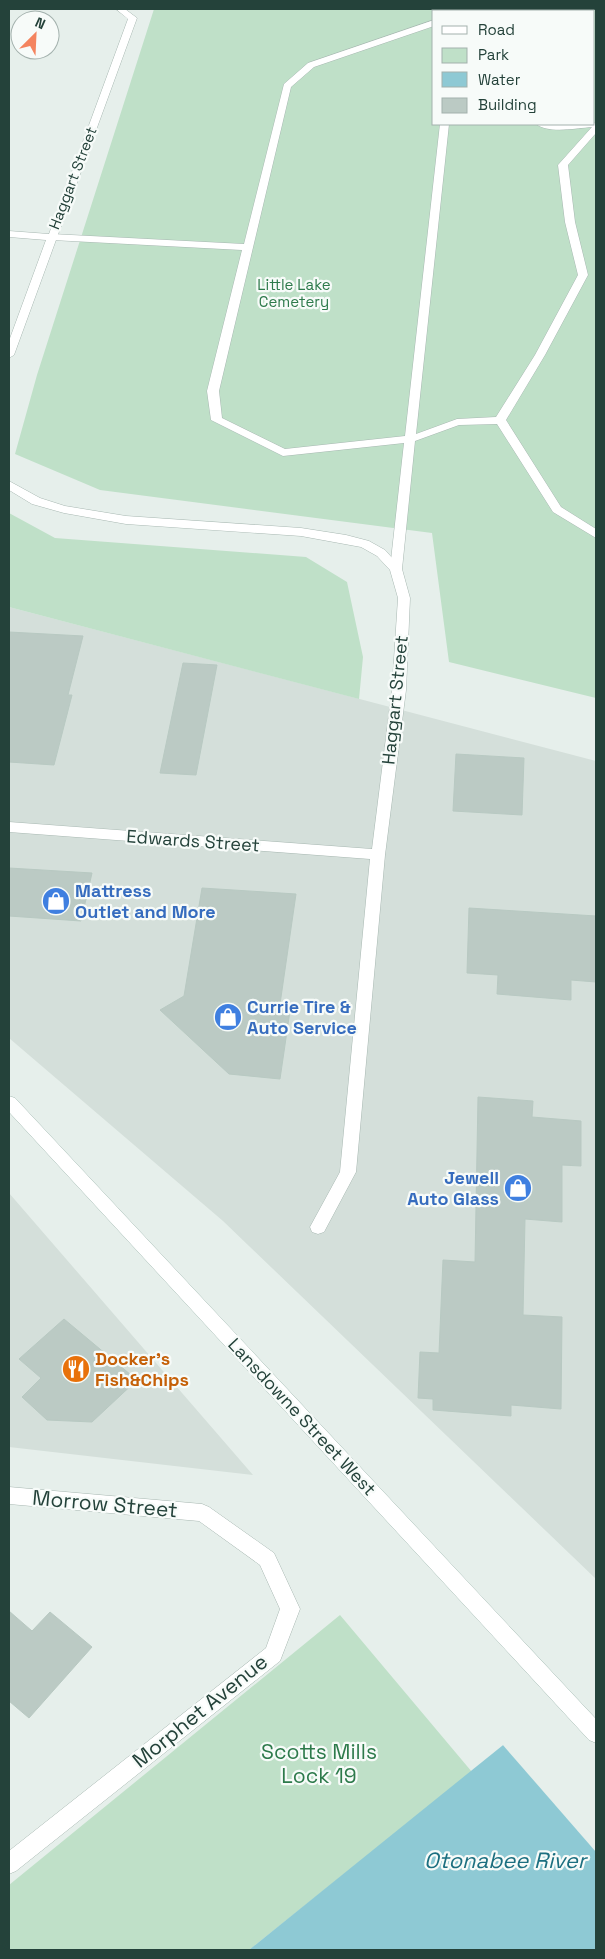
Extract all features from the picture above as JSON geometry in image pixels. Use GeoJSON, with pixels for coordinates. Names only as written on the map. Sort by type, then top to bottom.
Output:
{"type":"FeatureCollection","features":[{"type":"Feature","properties":{"kind":"street","name":"Haggart Street"},"geometry":{"type":"LineString","coordinates":[[9,355],[134,18],[120,9]]}},
{"type":"Feature","properties":{"kind":"street"},"geometry":{"type":"LineString","coordinates":[[432,24],[311,65],[287,86],[213,390],[218,420],[283,453],[410,438],[457,422],[500,420]]}},
{"type":"Feature","properties":{"kind":"street"},"geometry":{"type":"LineString","coordinates":[[396,569],[444,125]]}},
{"type":"Feature","properties":{"kind":"street"},"geometry":{"type":"LineString","coordinates":[[550,125],[578,125]]}},
{"type":"Feature","properties":{"kind":"street"},"geometry":{"type":"LineString","coordinates":[[500,420],[540,355],[583,275],[570,222],[563,165],[596,128]]}},
{"type":"Feature","properties":{"kind":"street"},"geometry":{"type":"LineString","coordinates":[[9,234],[248,247]]}},
{"type":"Feature","properties":{"kind":"street"},"geometry":{"type":"LineString","coordinates":[[500,420],[557,509],[596,534]]}},
{"type":"Feature","properties":{"kind":"street"},"geometry":{"type":"LineString","coordinates":[[9,485],[36,501],[64,509],[126,520],[301,532],[346,539],[364,544],[381,553],[396,569]]}},
{"type":"Feature","properties":{"kind":"street","name":"Haggart Street"},"geometry":{"type":"LineString","coordinates":[[318,1227],[348,1172],[378,856],[399,690],[404,598],[396,569]]}},
{"type":"Feature","properties":{"kind":"street","name":"Edwards Street"},"geometry":{"type":"LineString","coordinates":[[9,827],[378,856]]}},
{"type":"Feature","properties":{"kind":"street","name":"Lansdowne Street West"},"geometry":{"type":"LineString","coordinates":[[9,1102],[596,1733]]}},
{"type":"Feature","properties":{"kind":"street","name":"Morrow Street"},"geometry":{"type":"LineString","coordinates":[[9,1495],[202,1512]]}},
{"type":"Feature","properties":{"kind":"street","name":"Morphet Avenue"},"geometry":{"type":"LineString","coordinates":[[9,1864],[273,1654],[290,1609],[267,1559],[202,1512]]}},
{"type":"Feature","properties":{"kind":"shaded area"},"geometry":{"type":"Polygon","coordinates":[[[9,607],[596,761],[596,1579],[223,1221],[9,1038],[9,607]]]}},
{"type":"Feature","properties":{"kind":"shaded area"},"geometry":{"type":"Polygon","coordinates":[[[9,1193],[253,1475],[9,1447],[9,1193]]]}},
{"type":"Feature","properties":{"kind":"green space","name":"Little Lake Cemetery"},"geometry":{"type":"Polygon","coordinates":[[[154,9],[596,9],[596,698],[449,662],[432,533],[100,490],[15,454],[37,375],[154,9]]]}},
{"type":"Feature","properties":{"kind":"green space"},"geometry":{"type":"Polygon","coordinates":[[[9,513],[55,538],[306,557],[347,582],[363,657],[359,699],[9,607],[9,513]]]}},
{"type":"Feature","properties":{"kind":"green space","name":"Scotts Mills Lock 19"},"geometry":{"type":"Polygon","coordinates":[[[340,1615],[472,1772],[249,1950],[9,1950],[9,1885],[340,1615]]]}},
{"type":"Feature","properties":{"kind":"water","name":"Otonabee River"},"geometry":{"type":"Polygon","coordinates":[[[596,1670],[596,1950],[249,1950],[596,1670]]]}},
{"type":"Feature","properties":{"kind":"pier"},"geometry":{"type":"Polygon","coordinates":[[[596,1667],[596,1852],[502,1744],[596,1667]]]}},
{"type":"Feature","properties":{"kind":"building"},"geometry":{"type":"Polygon","coordinates":[[[9,632],[83,636],[68,695],[72,695],[54,765],[9,762],[9,632]]]}},
{"type":"Feature","properties":{"kind":"building"},"geometry":{"type":"Polygon","coordinates":[[[183,663],[217,665],[196,775],[160,773],[183,663]]]}},
{"type":"Feature","properties":{"kind":"building"},"geometry":{"type":"Polygon","coordinates":[[[456,754],[524,758],[522,815],[453,811],[456,754]]]}},
{"type":"Feature","properties":{"kind":"building"},"geometry":{"type":"Polygon","coordinates":[[[9,868],[92,873],[81,921],[9,916],[9,868]]]}},
{"type":"Feature","properties":{"kind":"building"},"geometry":{"type":"Polygon","coordinates":[[[202,888],[296,894],[280,1004],[291,1004],[280,1079],[229,1074],[160,1010],[184,996],[202,888]]]}},
{"type":"Feature","properties":{"kind":"building"},"geometry":{"type":"Polygon","coordinates":[[[469,908],[596,916],[596,982],[571,980],[571,1000],[497,994],[498,975],[467,973],[469,908]]]}},
{"type":"Feature","properties":{"kind":"building"},"geometry":{"type":"Polygon","coordinates":[[[478,1097],[533,1101],[532,1117],[581,1121],[581,1166],[562,1165],[562,1222],[525,1219],[523,1315],[562,1317],[561,1409],[511,1405],[511,1416],[433,1410],[433,1399],[418,1398],[420,1352],[439,1353],[443,1260],[475,1262],[478,1097]]]}},
{"type":"Feature","properties":{"kind":"building"},"geometry":{"type":"Polygon","coordinates":[[[64,1319],[137,1380],[92,1422],[47,1420],[22,1397],[41,1378],[19,1359],[64,1319]]]}},
{"type":"Feature","properties":{"kind":"building"},"geometry":{"type":"Polygon","coordinates":[[[9,1611],[32,1631],[50,1612],[92,1647],[29,1718],[9,1701],[9,1611]]]}},
{"type":"Feature","properties":{"kind":"place","name":"Mattress Outlet and More"},"geometry":{"type":"Point","coordinates":[56,901]}},
{"type":"Feature","properties":{"kind":"place","name":"Currie Tire & Auto Service"},"geometry":{"type":"Point","coordinates":[228,1017]}},
{"type":"Feature","properties":{"kind":"place","name":"Jewell Auto Glass"},"geometry":{"type":"Point","coordinates":[518,1188]}},
{"type":"Feature","properties":{"kind":"place","name":"Docker's Fish&Chips"},"geometry":{"type":"Point","coordinates":[76,1369]}}]}
